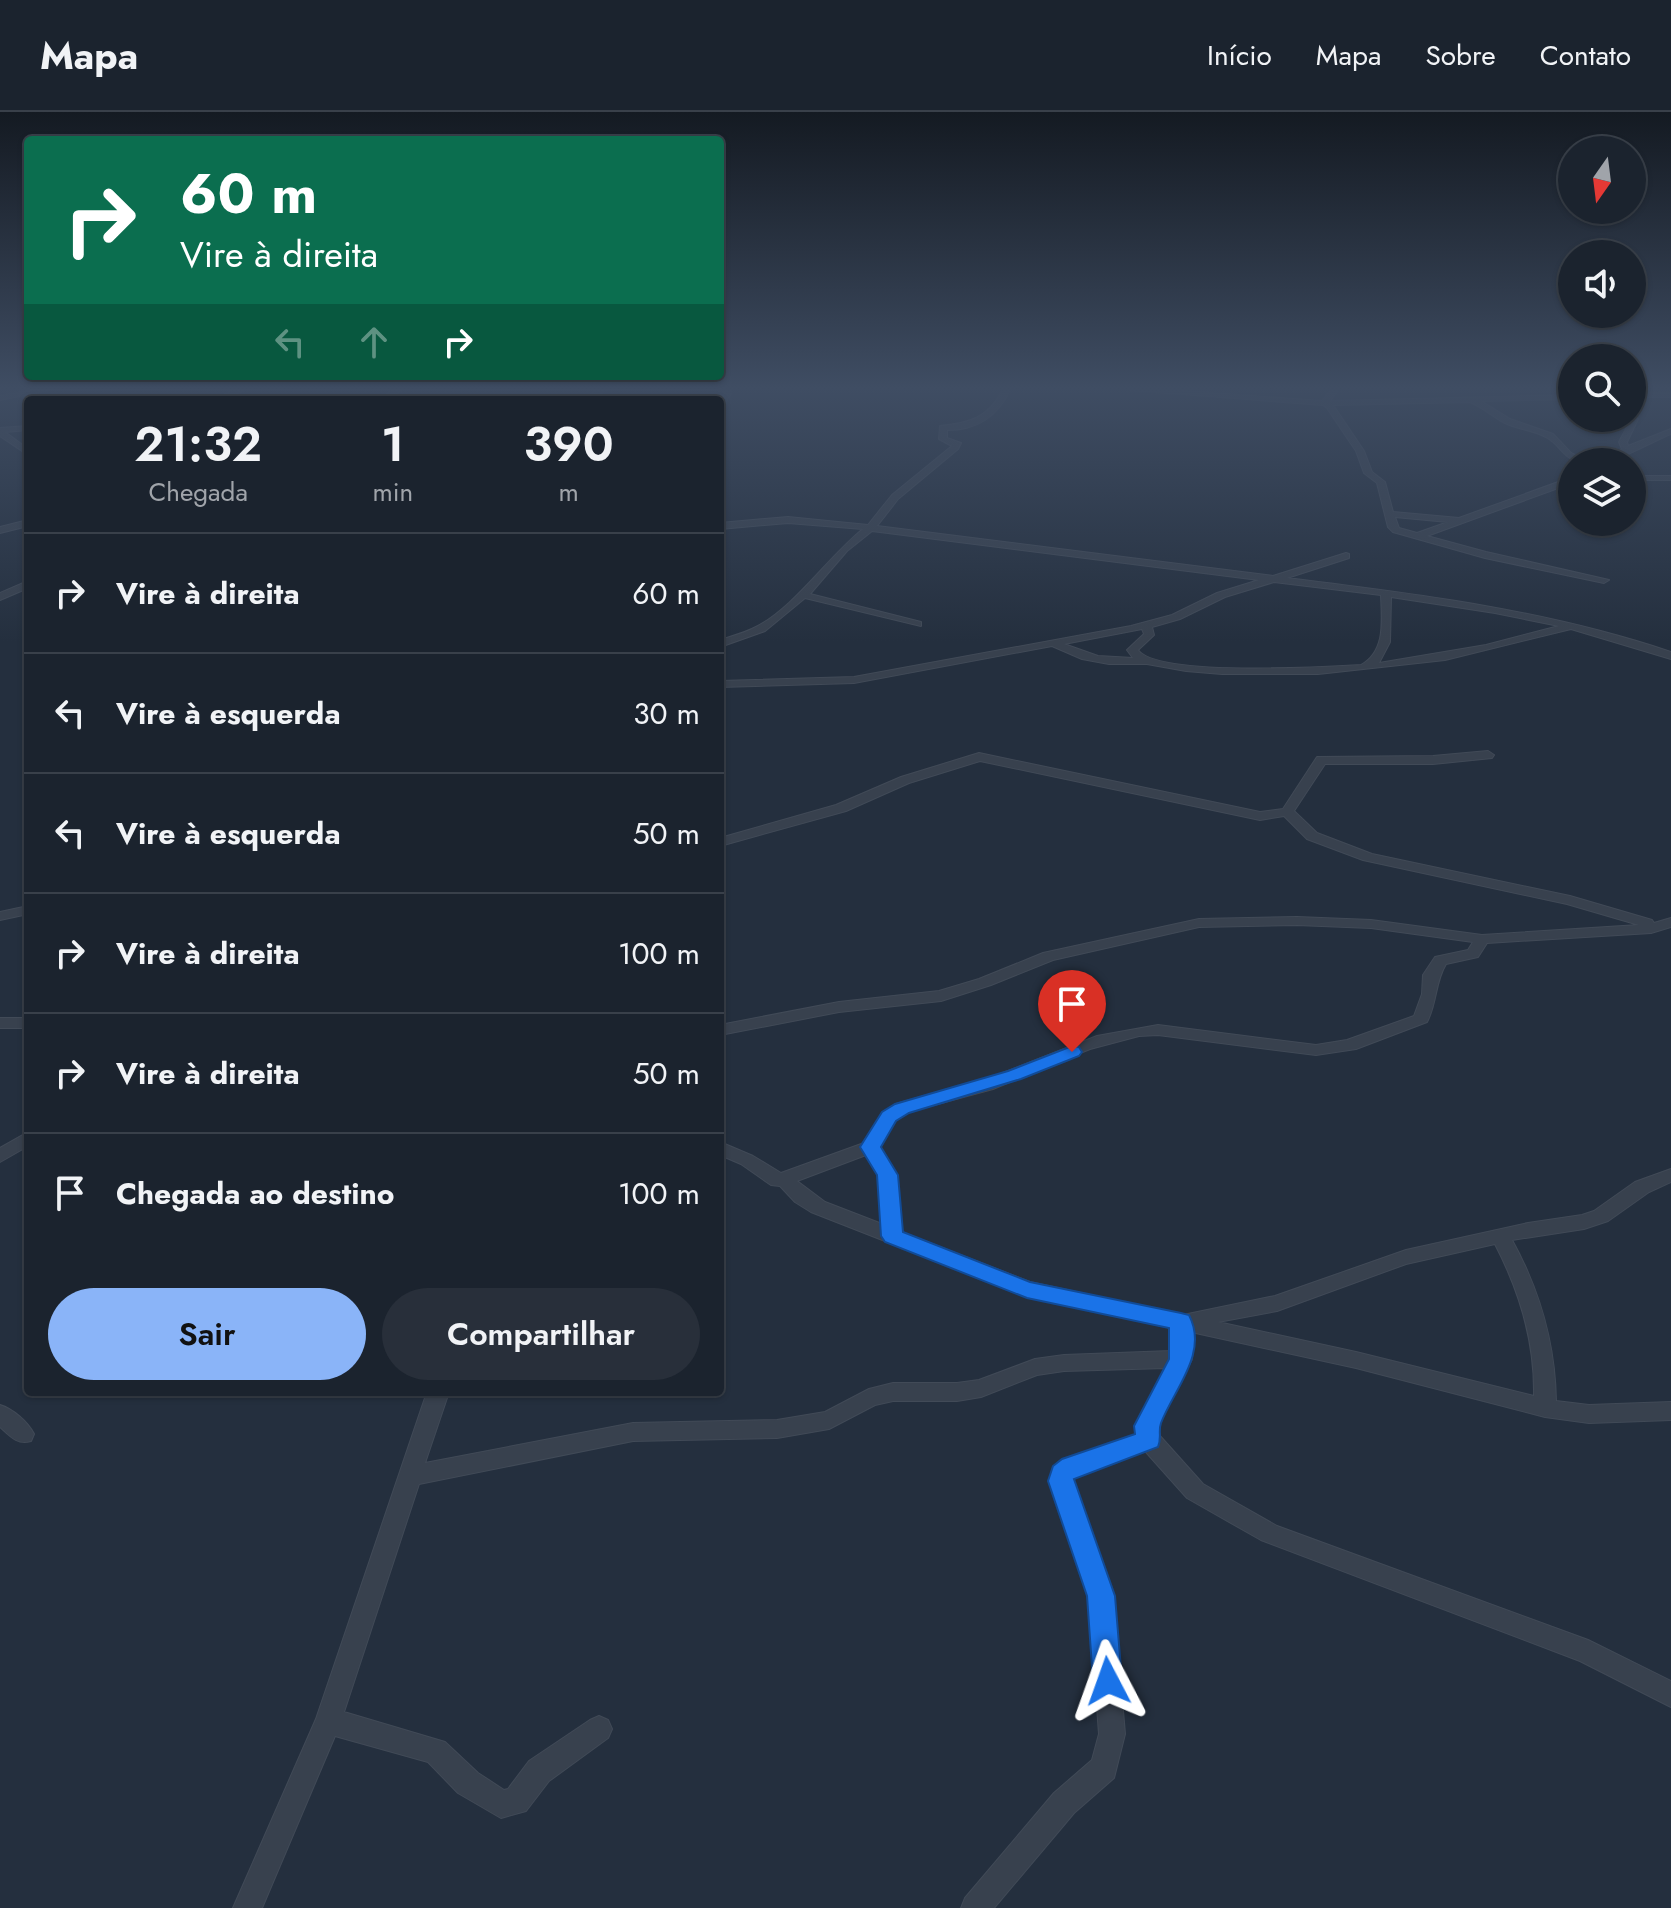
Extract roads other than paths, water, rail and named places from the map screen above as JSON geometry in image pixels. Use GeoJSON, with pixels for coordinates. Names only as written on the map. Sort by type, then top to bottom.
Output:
{"type":"FeatureCollection","features":[{"type":"Feature","properties":{"kind":"street"},"geometry":{"type":"LineString","coordinates":[[724,643],[761,629],[803,595],[844,549],[871,527],[895,497],[923,474]]}},
{"type":"Feature","properties":{"kind":"street"},"geometry":{"type":"LineString","coordinates":[[1369,474],[1381,482],[1396,530],[1485,555],[1604,580]]}},
{"type":"Feature","properties":{"kind":"street"},"geometry":{"type":"LineString","coordinates":[[1646,478],[1671,478]]}},
{"type":"Feature","properties":{"kind":"street"},"geometry":{"type":"LineString","coordinates":[[1419,536],[1558,485]]}},
{"type":"Feature","properties":{"kind":"street"},"geometry":{"type":"LineString","coordinates":[[1389,514],[1462,520]]}},
{"type":"Feature","properties":{"kind":"street"},"geometry":{"type":"LineString","coordinates":[[724,526],[806,520],[1465,603],[1574,625],[1671,656]]}},
{"type":"Feature","properties":{"kind":"street"},"geometry":{"type":"LineString","coordinates":[[0,530],[24,524]]}},
{"type":"Feature","properties":{"kind":"street"},"geometry":{"type":"LineString","coordinates":[[724,684],[854,680],[1131,629],[1176,617],[1221,595],[1346,556]]}},
{"type":"Feature","properties":{"kind":"street"},"geometry":{"type":"LineString","coordinates":[[0,597],[24,586]]}},
{"type":"Feature","properties":{"kind":"street"},"geometry":{"type":"LineString","coordinates":[[1368,666],[1375,662],[1385,644],[1386,593]]}},
{"type":"Feature","properties":{"kind":"street"},"geometry":{"type":"LineString","coordinates":[[803,595],[917,624]]}},
{"type":"Feature","properties":{"kind":"street"},"geometry":{"type":"LineString","coordinates":[[1146,623],[1149,635],[1131,652],[1147,661]]}},
{"type":"Feature","properties":{"kind":"street"},"geometry":{"type":"LineString","coordinates":[[1053,642],[1072,653],[1106,662],[1147,661],[1199,670],[1255,672],[1437,659],[1464,651],[1516,643],[1574,625]]}},
{"type":"Feature","properties":{"kind":"street"},"geometry":{"type":"LineString","coordinates":[[724,841],[853,804],[905,780],[979,757],[1260,816],[1287,812],[1321,760],[1433,760],[1488,755]]}},
{"type":"Feature","properties":{"kind":"street"},"geometry":{"type":"LineString","coordinates":[[1287,812],[1312,836],[1368,857],[1570,900],[1637,922],[1671,922]]}},
{"type":"Feature","properties":{"kind":"street"},"geometry":{"type":"LineString","coordinates":[[0,916],[24,911]]}},
{"type":"Feature","properties":{"kind":"street"},"geometry":{"type":"LineString","coordinates":[[724,1029],[839,1007],[941,996],[1048,956],[1199,923],[1297,921],[1426,930],[1482,939],[1651,929],[1671,922]]}},
{"type":"Feature","properties":{"kind":"street"},"geometry":{"type":"LineString","coordinates":[[1426,930],[1440,960]]}},
{"type":"Feature","properties":{"kind":"street"},"geometry":{"type":"LineString","coordinates":[[724,1150],[778,1180],[784,1179],[870,1147],[889,1116],[902,1108],[989,1083],[1094,1043],[1135,1032],[1158,1030],[1316,1050],[1363,1042],[1421,1019],[1430,994],[1431,975],[1440,960],[1473,954],[1482,939]]}},
{"type":"Feature","properties":{"kind":"street"},"geometry":{"type":"LineString","coordinates":[[0,1023],[24,1023]]}},
{"type":"Feature","properties":{"kind":"street"},"geometry":{"type":"LineString","coordinates":[[0,1156],[24,1141]]}},
{"type":"Feature","properties":{"kind":"street"},"geometry":{"type":"LineString","coordinates":[[870,1147],[888,1175],[892,1236]]}},
{"type":"Feature","properties":{"kind":"street"},"geometry":{"type":"LineString","coordinates":[[1181,1322],[1277,1303],[1373,1267],[1601,1216],[1642,1187],[1671,1175]]}},
{"type":"Feature","properties":{"kind":"street"},"geometry":{"type":"LineString","coordinates":[[784,1179],[802,1197],[818,1207],[1027,1289],[1356,1360],[1545,1408],[1589,1414],[1671,1411]]}},
{"type":"Feature","properties":{"kind":"street"},"geometry":{"type":"LineString","coordinates":[[1501,1237],[1524,1278],[1542,1342],[1546,1375],[1545,1408]]}},
{"type":"Feature","properties":{"kind":"street"},"geometry":{"type":"LineString","coordinates":[[1181,1322],[1181,1359],[1147,1426],[1149,1440],[1195,1491],[1269,1533],[1588,1652],[1671,1694]]}},
{"type":"Feature","properties":{"kind":"street"},"geometry":{"type":"LineString","coordinates":[[410,1476],[633,1432],[777,1429],[829,1420],[869,1398],[893,1392],[957,1392],[981,1388],[1035,1367],[1181,1359]]}},
{"type":"Feature","properties":{"kind":"street"},"geometry":{"type":"LineString","coordinates":[[247,1908],[328,1721],[437,1396]]}},
{"type":"Feature","properties":{"kind":"street"},"geometry":{"type":"LineString","coordinates":[[0,1414],[23,1434]]}},
{"type":"Feature","properties":{"kind":"street"},"geometry":{"type":"LineString","coordinates":[[975,1908],[1064,1803],[1104,1768],[1112,1734],[1101,1596],[1061,1481],[1062,1473],[1071,1467],[1149,1440]]}},
{"type":"Feature","properties":{"kind":"street"},"geometry":{"type":"LineString","coordinates":[[328,1721],[436,1751],[468,1783],[501,1804],[516,1801],[539,1771],[599,1729]]}}]}
